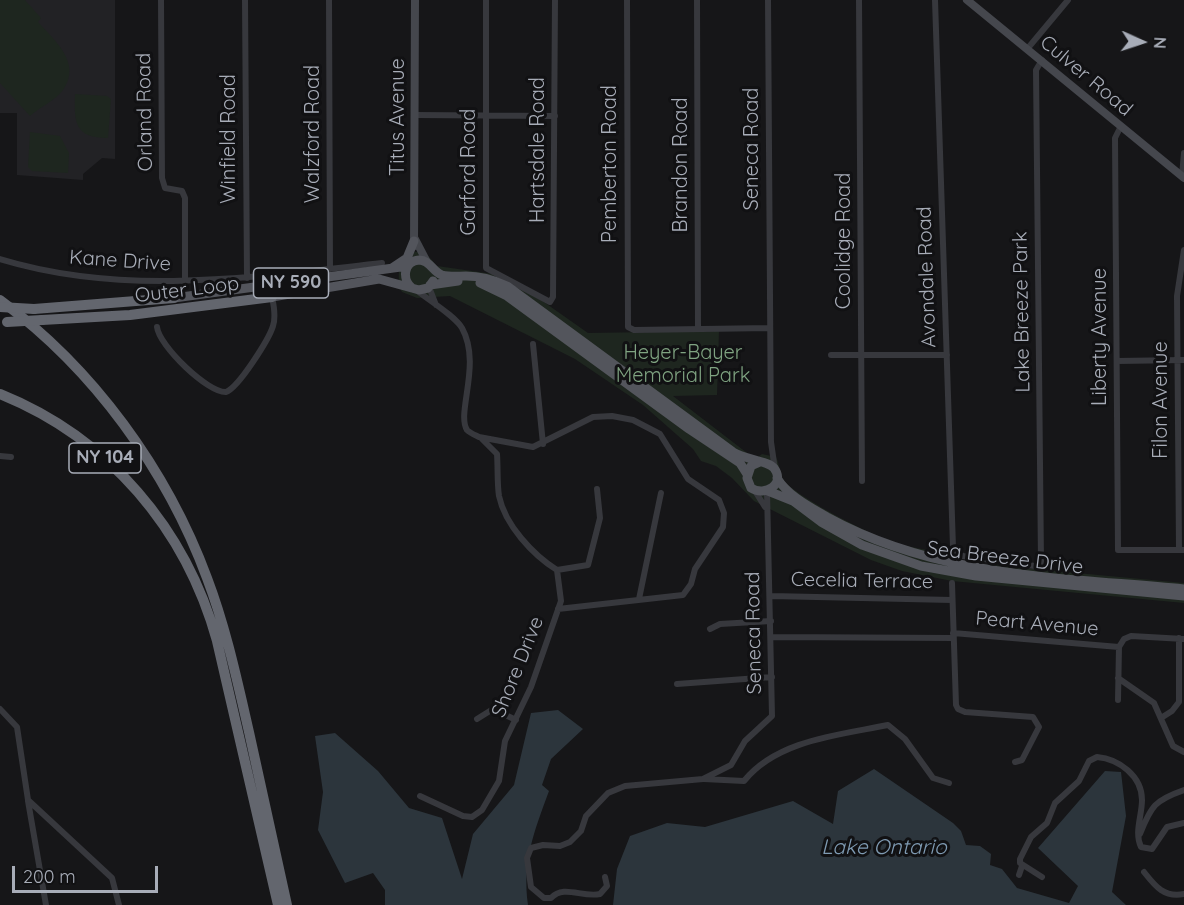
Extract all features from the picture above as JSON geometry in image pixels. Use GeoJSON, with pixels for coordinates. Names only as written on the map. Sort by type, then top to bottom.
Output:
{"type":"FeatureCollection","features":[{"type":"Feature","properties":{"kind":"highway","name":"Outer Loop"},"geometry":{"type":"LineString","coordinates":[[4,323],[130,315],[273,297]]}},
{"type":"Feature","properties":{"kind":"highway","name":"Outer Loop"},"geometry":{"type":"LineString","coordinates":[[0,309],[34,309],[174,298]]}},
{"type":"Feature","properties":{"kind":"highway","name":"NY 104"},"geometry":{"type":"LineString","coordinates":[[0,300],[61,354],[98,392],[160,479],[187,532],[204,571],[231,656],[287,905]]}},
{"type":"Feature","properties":{"kind":"highway","name":"NY 104"},"geometry":{"type":"LineString","coordinates":[[0,394],[54,421],[105,458],[143,497],[182,554],[200,590],[224,666],[278,905]]}},
{"type":"Feature","properties":{"kind":"main road","name":"Titus Avenue"},"geometry":{"type":"LineString","coordinates":[[409,265],[414,237],[415,0]]}},
{"type":"Feature","properties":{"kind":"main road","name":"Culver Road"},"geometry":{"type":"LineString","coordinates":[[967,0],[1183,177]]}},
{"type":"Feature","properties":{"kind":"main road","name":"Titus Avenue"},"geometry":{"type":"LineString","coordinates":[[414,237],[420,253],[430,265]]}},
{"type":"Feature","properties":{"kind":"main road"},"geometry":{"type":"LineString","coordinates":[[382,267],[406,259],[414,237]]}},
{"type":"Feature","properties":{"kind":"main road"},"geometry":{"type":"LineString","coordinates":[[747,474],[740,463],[689,429],[497,289],[466,281],[413,288],[405,277],[409,265],[417,261],[430,265],[443,275],[484,278],[514,289],[733,452],[769,464],[776,474],[775,485],[767,491],[755,491],[747,482],[747,474],[751,466],[760,462]]}},
{"type":"Feature","properties":{"kind":"main road","name":"Outer Loop"},"geometry":{"type":"LineString","coordinates":[[174,298],[409,265]]}},
{"type":"Feature","properties":{"kind":"main road"},"geometry":{"type":"LineString","coordinates":[[430,265],[434,278],[430,286]]}},
{"type":"Feature","properties":{"kind":"main road","name":"Outer Loop"},"geometry":{"type":"LineString","coordinates":[[273,297],[379,279],[413,288]]}},
{"type":"Feature","properties":{"kind":"main road","name":"Sea Breeze Drive"},"geometry":{"type":"LineString","coordinates":[[776,474],[786,490],[841,524],[878,542],[924,557],[986,570],[1184,589]]}},
{"type":"Feature","properties":{"kind":"main road","name":"Sea Breeze Drive"},"geometry":{"type":"LineString","coordinates":[[767,491],[793,501],[821,522],[862,545],[921,566],[976,576],[1184,596]]}},
{"type":"Feature","properties":{"kind":"street","name":"Orland Road"},"geometry":{"type":"LineString","coordinates":[[161,0],[162,178],[165,188],[182,191],[185,198],[184,281],[181,293],[174,298]]}},
{"type":"Feature","properties":{"kind":"street","name":"Winfield Road"},"geometry":{"type":"LineString","coordinates":[[245,0],[247,278]]}},
{"type":"Feature","properties":{"kind":"street","name":"Walzford Road"},"geometry":{"type":"LineString","coordinates":[[329,0],[330,269]]}},
{"type":"Feature","properties":{"kind":"street","name":"Garford Road"},"geometry":{"type":"LineString","coordinates":[[486,0],[486,268],[547,301],[552,301]]}},
{"type":"Feature","properties":{"kind":"street","name":"Hartsdale Road"},"geometry":{"type":"LineString","coordinates":[[552,301],[555,0]]}},
{"type":"Feature","properties":{"kind":"street","name":"Pemberton Road"},"geometry":{"type":"LineString","coordinates":[[627,0],[628,327],[633,330],[698,329]]}},
{"type":"Feature","properties":{"kind":"street","name":"Brandon Road"},"geometry":{"type":"LineString","coordinates":[[698,0],[698,329]]}},
{"type":"Feature","properties":{"kind":"street","name":"Seneca Road"},"geometry":{"type":"LineString","coordinates":[[768,0],[771,442],[776,474]]}},
{"type":"Feature","properties":{"kind":"street","name":"Coolidge Road"},"geometry":{"type":"LineString","coordinates":[[859,0],[862,481]]}},
{"type":"Feature","properties":{"kind":"street","name":"Avondale Road"},"geometry":{"type":"LineString","coordinates":[[935,0],[952,541],[955,552]]}},
{"type":"Feature","properties":{"kind":"street"},"geometry":{"type":"LineString","coordinates":[[1028,48],[1068,0]]}},
{"type":"Feature","properties":{"kind":"street","name":"Lake Breeze Park"},"geometry":{"type":"LineString","coordinates":[[955,552],[963,556],[1040,565],[1036,70],[1042,60]]}},
{"type":"Feature","properties":{"kind":"street"},"geometry":{"type":"LineString","coordinates":[[415,115],[555,116]]}},
{"type":"Feature","properties":{"kind":"street","name":"Liberty Avenue"},"geometry":{"type":"LineString","coordinates":[[1121,126],[1115,138],[1118,550],[1181,550]]}},
{"type":"Feature","properties":{"kind":"street"},"geometry":{"type":"LineString","coordinates":[[1183,177],[1184,153]]}},
{"type":"Feature","properties":{"kind":"street","name":"Filon Avenue"},"geometry":{"type":"LineString","coordinates":[[1181,550],[1181,360],[1177,285],[1184,250]]}},
{"type":"Feature","properties":{"kind":"street","name":"Kane Drive"},"geometry":{"type":"LineString","coordinates":[[0,260],[43,271],[84,276],[184,281],[382,267]]}},
{"type":"Feature","properties":{"kind":"street"},"geometry":{"type":"LineString","coordinates":[[184,281],[189,292],[198,295]]}},
{"type":"Feature","properties":{"kind":"street"},"geometry":{"type":"LineString","coordinates":[[430,286],[432,298],[441,310]]}},
{"type":"Feature","properties":{"kind":"street"},"geometry":{"type":"LineString","coordinates":[[413,288],[458,323],[469,345],[471,369],[464,421],[468,430],[497,454],[499,496],[509,519],[539,557],[557,570],[588,565],[600,518],[597,489]]}},
{"type":"Feature","properties":{"kind":"street"},"geometry":{"type":"LineString","coordinates":[[157,327],[162,343],[211,388],[226,392],[237,384],[273,327],[273,297]]}},
{"type":"Feature","properties":{"kind":"street"},"geometry":{"type":"LineString","coordinates":[[698,329],[770,328]]}},
{"type":"Feature","properties":{"kind":"street"},"geometry":{"type":"LineString","coordinates":[[533,344],[543,444]]}},
{"type":"Feature","properties":{"kind":"street"},"geometry":{"type":"LineString","coordinates":[[831,355],[946,355]]}},
{"type":"Feature","properties":{"kind":"street"},"geometry":{"type":"LineString","coordinates":[[1117,361],[1181,360]]}},
{"type":"Feature","properties":{"kind":"street"},"geometry":{"type":"LineString","coordinates":[[479,437],[533,447],[593,417],[633,420],[660,434],[688,479],[719,500],[724,513],[723,527],[695,569],[691,584],[683,595],[558,609]]}},
{"type":"Feature","properties":{"kind":"street","name":"Seneca Road"},"geometry":{"type":"LineString","coordinates":[[760,462],[767,456],[771,442]]}},
{"type":"Feature","properties":{"kind":"street"},"geometry":{"type":"LineString","coordinates":[[0,456],[12,457]]}},
{"type":"Feature","properties":{"kind":"street","name":"Seneca Road"},"geometry":{"type":"LineString","coordinates":[[755,491],[767,510]]}},
{"type":"Feature","properties":{"kind":"street","name":"Seneca Road"},"geometry":{"type":"LineString","coordinates":[[605,877],[607,886],[600,894],[579,894],[563,890],[558,891],[551,898],[544,898],[531,887],[527,858],[530,850],[536,846],[560,846],[570,842],[581,831],[586,816],[593,807],[618,788],[703,779],[731,765],[746,741],[772,716],[767,491]]}},
{"type":"Feature","properties":{"kind":"street"},"geometry":{"type":"LineString","coordinates":[[639,599],[661,493]]}},
{"type":"Feature","properties":{"kind":"street","name":"Shore Drive"},"geometry":{"type":"LineString","coordinates":[[420,796],[472,818],[478,814],[499,781],[505,741],[531,687],[561,601],[557,570]]}},
{"type":"Feature","properties":{"kind":"street"},"geometry":{"type":"LineString","coordinates":[[952,583],[958,709],[965,712],[1033,717],[1039,727],[1022,760],[1015,762]]}},
{"type":"Feature","properties":{"kind":"street","name":"Cecelia Terrace"},"geometry":{"type":"LineString","coordinates":[[771,596],[952,600]]}},
{"type":"Feature","properties":{"kind":"street"},"geometry":{"type":"LineString","coordinates":[[710,629],[720,624],[771,621]]}},
{"type":"Feature","properties":{"kind":"street","name":"Peart Avenue"},"geometry":{"type":"LineString","coordinates":[[771,637],[953,635],[1119,647],[1124,639],[1131,636],[1181,638]]}},
{"type":"Feature","properties":{"kind":"street"},"geometry":{"type":"LineString","coordinates":[[1161,718],[1172,711],[1179,702],[1181,638]]}},
{"type":"Feature","properties":{"kind":"street"},"geometry":{"type":"LineString","coordinates":[[1118,700],[1119,647]]}},
{"type":"Feature","properties":{"kind":"street"},"geometry":{"type":"LineString","coordinates":[[677,684],[772,677]]}},
{"type":"Feature","properties":{"kind":"street"},"geometry":{"type":"LineString","coordinates":[[1118,678],[1154,703],[1173,746],[1184,752]]}},
{"type":"Feature","properties":{"kind":"street"},"geometry":{"type":"LineString","coordinates":[[0,709],[17,727],[46,905]]}},
{"type":"Feature","properties":{"kind":"street"},"geometry":{"type":"LineString","coordinates":[[477,719],[493,710],[516,720]]}},
{"type":"Feature","properties":{"kind":"street"},"geometry":{"type":"LineString","coordinates":[[703,779],[744,781],[757,764],[804,743],[888,725],[905,740],[933,777],[949,783]]}},
{"type":"Feature","properties":{"kind":"street"},"geometry":{"type":"LineString","coordinates":[[1019,875],[1021,862],[1031,837],[1047,823],[1055,803],[1079,781],[1089,760],[1097,757],[1127,768],[1136,781],[1142,801],[1137,830],[1141,847],[1148,850],[1167,827],[1184,823]]}},
{"type":"Feature","properties":{"kind":"street"},"geometry":{"type":"LineString","coordinates":[[1139,834],[1149,811],[1157,801],[1184,790]]}},
{"type":"Feature","properties":{"kind":"street"},"geometry":{"type":"LineString","coordinates":[[28,800],[112,878],[119,905]]}},
{"type":"Feature","properties":{"kind":"street"},"geometry":{"type":"LineString","coordinates":[[1021,862],[1042,877]]}},
{"type":"Feature","properties":{"kind":"street"},"geometry":{"type":"LineString","coordinates":[[1144,872],[1161,891],[1172,895],[1184,894]]}},
{"type":"Feature","properties":{"kind":"shaded area"},"geometry":{"type":"Polygon","coordinates":[[[0,0],[115,0],[115,159],[102,158],[83,174],[83,180],[17,175],[17,113],[0,113],[0,0]]]}},
{"type":"Feature","properties":{"kind":"green space"},"geometry":{"type":"Polygon","coordinates":[[[0,0],[25,0],[41,18],[38,22],[64,53],[68,62],[70,71],[63,90],[30,116],[0,83],[0,0]]]}},
{"type":"Feature","properties":{"kind":"green space"},"geometry":{"type":"Polygon","coordinates":[[[75,94],[107,96],[111,99],[108,138],[89,135],[79,127],[75,113],[75,94]]]}},
{"type":"Feature","properties":{"kind":"green space"},"geometry":{"type":"Polygon","coordinates":[[[30,132],[60,136],[69,153],[68,173],[32,171],[28,167],[30,132]]]}},
{"type":"Feature","properties":{"kind":"green space","name":"Heyer-Bayer Memorial Park"},"geometry":{"type":"Polygon","coordinates":[[[423,250],[437,266],[493,274],[541,300],[588,333],[719,331],[717,395],[673,396],[751,456],[758,457],[762,454],[776,457],[784,480],[795,491],[867,531],[901,545],[943,554],[959,562],[1184,583],[1184,603],[952,581],[902,571],[871,560],[754,501],[732,478],[716,466],[701,461],[693,449],[643,405],[575,359],[450,296],[417,298],[402,292],[399,278],[400,266],[404,257],[423,250]]]}},
{"type":"Feature","properties":{"kind":"water"},"geometry":{"type":"Polygon","coordinates":[[[558,710],[583,729],[551,759],[542,785],[549,791],[534,833],[528,860],[528,905],[385,905],[385,890],[373,873],[345,883],[318,830],[323,792],[315,736],[335,733],[378,771],[409,808],[442,818],[462,879],[473,834],[514,785],[531,713],[558,710]]]}},
{"type":"Feature","properties":{"kind":"water","name":"Lake Ontario"},"geometry":{"type":"Polygon","coordinates":[[[874,769],[953,823],[961,831],[966,845],[980,846],[991,854],[990,865],[1002,869],[1017,888],[1069,903],[1078,886],[1038,848],[1105,771],[1121,772],[1126,816],[1112,892],[1126,905],[613,905],[617,869],[630,836],[667,823],[705,827],[793,801],[833,824],[838,791],[874,769]]]}}]}
